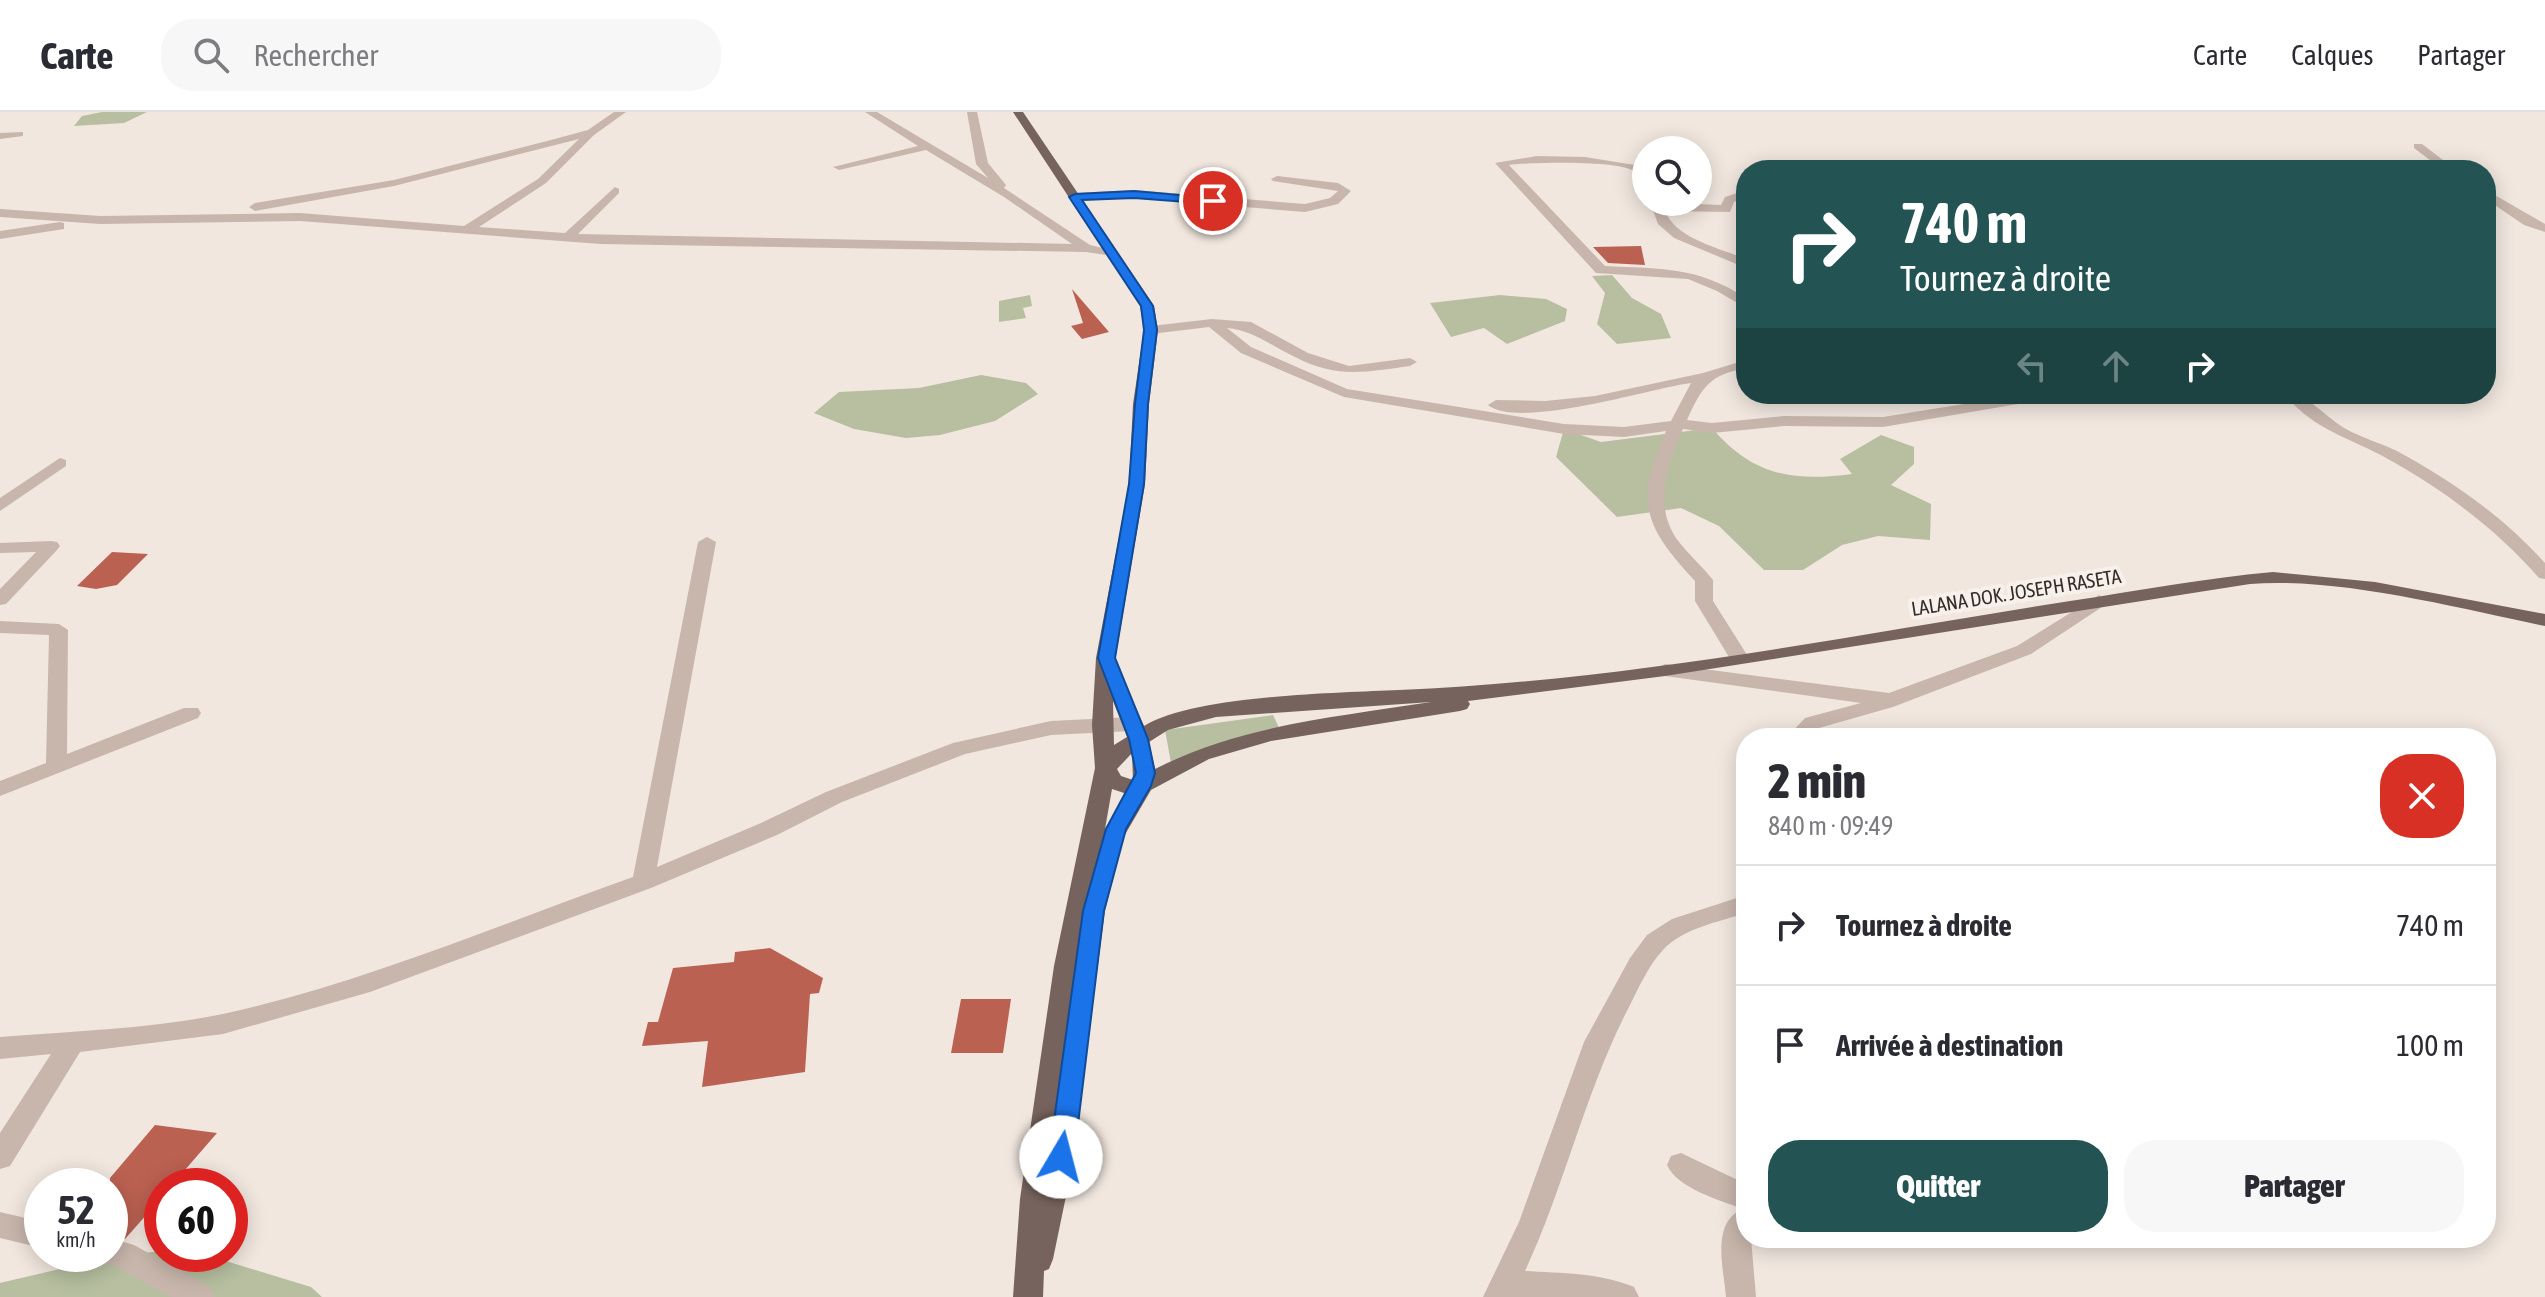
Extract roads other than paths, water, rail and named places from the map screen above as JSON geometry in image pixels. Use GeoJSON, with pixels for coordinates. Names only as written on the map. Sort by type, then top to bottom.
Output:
{"type":"FeatureCollection","features":[{"type":"Feature","properties":{"kind":"main road"},"geometry":{"type":"LineString","coordinates":[[1018,112],[1147,306],[1151,330],[1141,404],[1137,484],[1106,658],[1102,725],[1108,775],[1119,786],[1141,786],[1202,754],[1292,730],[1457,705],[1494,693]]}},
{"type":"Feature","properties":{"kind":"main road","name":"LALANA DOK. JOSEPH RASETA"},"geometry":{"type":"LineString","coordinates":[[1494,693],[1665,670],[2099,601],[2273,577],[2375,587],[2545,620]]}},
{"type":"Feature","properties":{"kind":"main road"},"geometry":{"type":"LineString","coordinates":[[1028,1297],[1056,1190],[1093,911],[1116,829],[1146,773],[1106,658]]}},
{"type":"Feature","properties":{"kind":"main road"},"geometry":{"type":"LineString","coordinates":[[1028,1297],[1034,1199],[1066,966],[1106,768],[1111,758],[1134,732],[1216,710],[1494,693]]}},
{"type":"Feature","properties":{"kind":"main road"},"geometry":{"type":"LineString","coordinates":[[1276,705],[1292,730]]}},
{"type":"Feature","properties":{"kind":"street"},"geometry":{"type":"LineString","coordinates":[[468,229],[542,181],[592,132],[621,112]]}},
{"type":"Feature","properties":{"kind":"street"},"geometry":{"type":"LineString","coordinates":[[870,112],[1008,195],[1086,248]]}},
{"type":"Feature","properties":{"kind":"street"},"geometry":{"type":"LineString","coordinates":[[972,112],[982,164],[1008,195]]}},
{"type":"Feature","properties":{"kind":"street"},"geometry":{"type":"LineString","coordinates":[[184,218],[394,183],[592,132]]}},
{"type":"Feature","properties":{"kind":"street"},"geometry":{"type":"LineString","coordinates":[[0,136],[19,134]]}},
{"type":"Feature","properties":{"kind":"street"},"geometry":{"type":"LineString","coordinates":[[2418,146],[2437,160]]}},
{"type":"Feature","properties":{"kind":"street"},"geometry":{"type":"LineString","coordinates":[[839,167],[926,147]]}},
{"type":"Feature","properties":{"kind":"street"},"geometry":{"type":"LineString","coordinates":[[1632,167],[1554,156],[1501,163],[1601,270],[1690,275],[1736,297]]}},
{"type":"Feature","properties":{"kind":"street"},"geometry":{"type":"LineString","coordinates":[[1075,197],[1134,194],[1305,208],[1334,201],[1345,191],[1338,186],[1277,179]]}},
{"type":"Feature","properties":{"kind":"street"},"geometry":{"type":"LineString","coordinates":[[567,238],[615,191]]}},
{"type":"Feature","properties":{"kind":"street"},"geometry":{"type":"LineString","coordinates":[[1712,208],[1726,209],[1729,200],[1736,198]]}},
{"type":"Feature","properties":{"kind":"street"},"geometry":{"type":"LineString","coordinates":[[2496,201],[2528,222],[2545,228]]}},
{"type":"Feature","properties":{"kind":"street"},"geometry":{"type":"LineString","coordinates":[[0,213],[100,220],[300,217],[567,238],[1086,248],[1113,252]]}},
{"type":"Feature","properties":{"kind":"street"},"geometry":{"type":"LineString","coordinates":[[1661,216],[1664,224],[1678,235],[1736,260]]}},
{"type":"Feature","properties":{"kind":"street"},"geometry":{"type":"LineString","coordinates":[[0,235],[100,220]]}},
{"type":"Feature","properties":{"kind":"street"},"geometry":{"type":"LineString","coordinates":[[1151,330],[1212,323],[1246,325],[1303,356],[1348,370],[1410,362]]}},
{"type":"Feature","properties":{"kind":"street"},"geometry":{"type":"LineString","coordinates":[[1212,323],[1246,350],[1344,393],[1564,429],[1624,432],[1680,424],[1712,428],[1784,421],[1883,422],[1992,404]]}},
{"type":"Feature","properties":{"kind":"street"},"geometry":{"type":"LineString","coordinates":[[1736,366],[1724,368],[1699,382],[1682,409],[1680,424],[1657,474],[1659,520],[1671,544],[1704,580],[1704,601],[1739,658]]}},
{"type":"Feature","properties":{"kind":"street"},"geometry":{"type":"LineString","coordinates":[[1432,405],[1535,408],[1625,394],[1671,380],[1708,377]]}},
{"type":"Feature","properties":{"kind":"street"},"geometry":{"type":"LineString","coordinates":[[2304,404],[2345,436],[2368,443],[2418,471],[2478,512],[2529,554],[2545,574]]}},
{"type":"Feature","properties":{"kind":"street"},"geometry":{"type":"LineString","coordinates":[[0,506],[60,463]]}},
{"type":"Feature","properties":{"kind":"street"},"geometry":{"type":"LineString","coordinates":[[643,882],[707,542]]}},
{"type":"Feature","properties":{"kind":"street"},"geometry":{"type":"LineString","coordinates":[[0,548],[51,546],[0,600]]}},
{"type":"Feature","properties":{"kind":"street"},"geometry":{"type":"LineString","coordinates":[[1807,728],[1812,723],[1890,700],[2024,650],[2099,601]]}},
{"type":"Feature","properties":{"kind":"street"},"geometry":{"type":"LineString","coordinates":[[0,627],[59,630],[56,768]]}},
{"type":"Feature","properties":{"kind":"street"},"geometry":{"type":"LineString","coordinates":[[1665,670],[1890,700]]}},
{"type":"Feature","properties":{"kind":"street"},"geometry":{"type":"LineString","coordinates":[[0,789],[191,713]]}},
{"type":"Feature","properties":{"kind":"street"},"geometry":{"type":"LineString","coordinates":[[0,1048],[150,1035],[223,1024],[370,982],[643,882],[769,829],[834,797],[960,748],[1051,728],[1102,725],[1134,732]]}},
{"type":"Feature","properties":{"kind":"street"},"geometry":{"type":"LineString","coordinates":[[1624,1297],[1574,1288],[1501,1291],[1532,1225],[1597,1042],[1639,965],[1655,942],[1680,925],[1736,907]]}},
{"type":"Feature","properties":{"kind":"street"},"geometry":{"type":"LineString","coordinates":[[0,1157],[74,1040]]}},
{"type":"Feature","properties":{"kind":"street"},"geometry":{"type":"LineString","coordinates":[[1681,1165],[1705,1180],[1736,1193]]}},
{"type":"Feature","properties":{"kind":"street"},"geometry":{"type":"LineString","coordinates":[[0,1225],[24,1231]]}},
{"type":"Feature","properties":{"kind":"street"},"geometry":{"type":"LineString","coordinates":[[1736,1248],[1741,1297]]}},
{"type":"Feature","properties":{"kind":"street"},"geometry":{"type":"LineString","coordinates":[[128,1257],[200,1297]]}}]}
